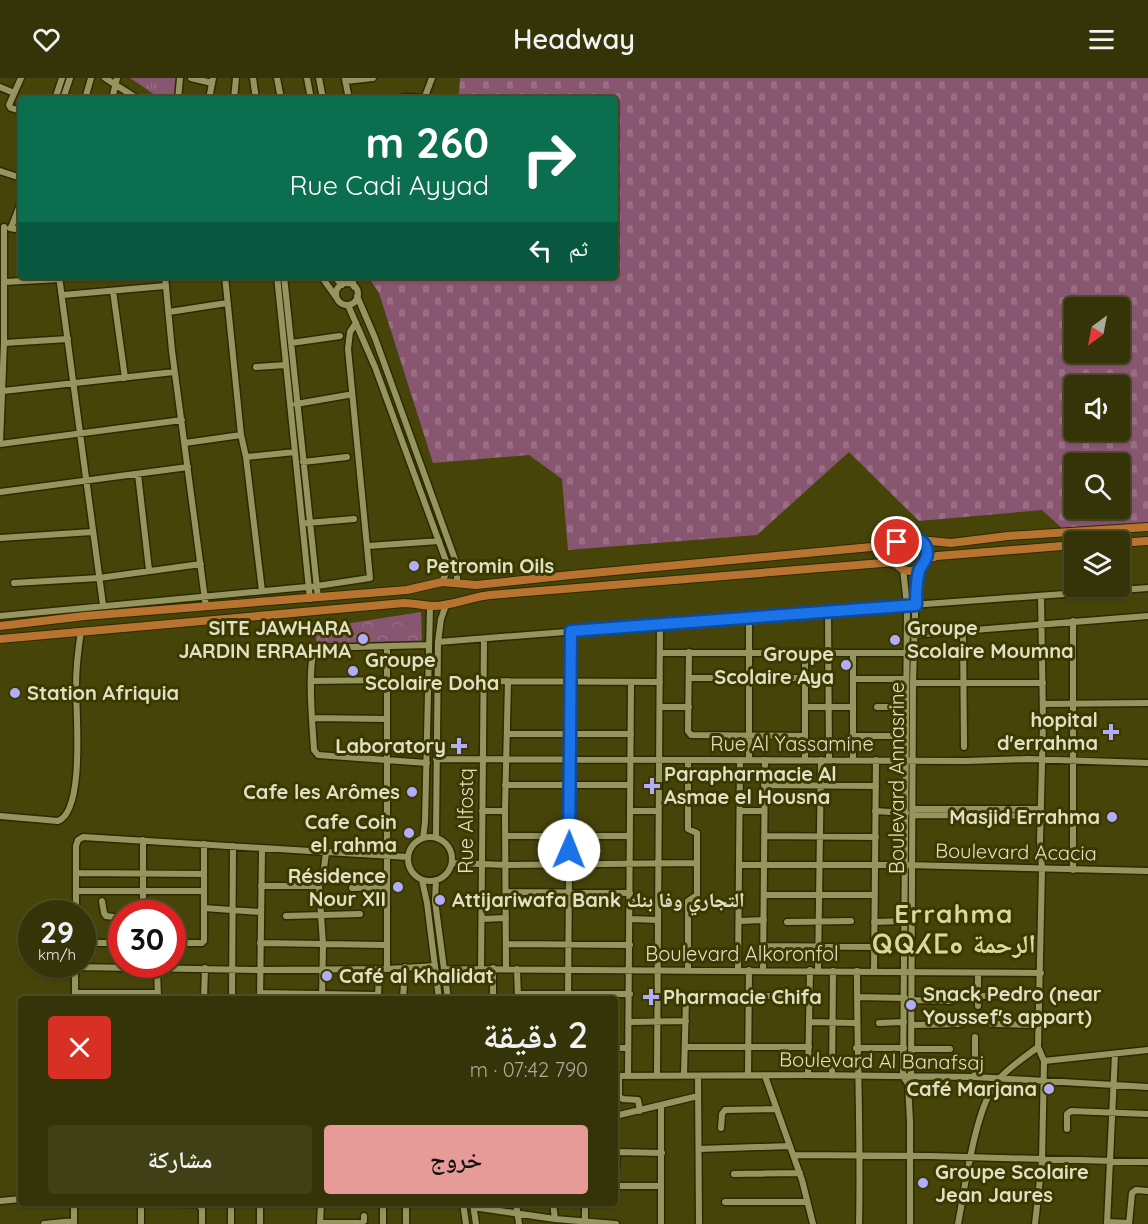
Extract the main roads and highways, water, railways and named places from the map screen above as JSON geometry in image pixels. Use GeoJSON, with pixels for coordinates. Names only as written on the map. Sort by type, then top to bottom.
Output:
{"type":"FeatureCollection","features":[{"type":"Feature","properties":{"kind":"main road"},"geometry":{"type":"LineString","coordinates":[[0,626],[407,590],[442,582],[466,585],[872,547],[910,537],[951,543],[1008,536],[1148,527]]}},
{"type":"Feature","properties":{"kind":"main road"},"geometry":{"type":"LineString","coordinates":[[920,540],[926,549],[926,560]]}},
{"type":"Feature","properties":{"kind":"main road"},"geometry":{"type":"LineString","coordinates":[[1130,542],[1148,541]]}},
{"type":"Feature","properties":{"kind":"main road"},"geometry":{"type":"LineString","coordinates":[[897,542],[893,552],[895,562],[903,569],[912,571],[926,560],[937,556],[1064,547]]}},
{"type":"Feature","properties":{"kind":"main road"},"geometry":{"type":"LineString","coordinates":[[0,639],[404,603],[446,605],[478,596],[895,562]]}},
{"type":"Feature","properties":{"kind":"main road"},"geometry":{"type":"LineString","coordinates":[[465,600],[470,593],[466,585]]}},
{"type":"Feature","properties":{"kind":"main road"},"geometry":{"type":"LineString","coordinates":[[425,586],[422,595],[428,605]]}},
{"type":"Feature","properties":{"kind":"place","name":"Petromin Oils"},"geometry":{"type":"Point","coordinates":[414,566]}},
{"type":"Feature","properties":{"kind":"place","name":"SITE JAWHARA JARDIN ERRAHMA"},"geometry":{"type":"Point","coordinates":[363,639]}},
{"type":"Feature","properties":{"kind":"place","name":"Groupe Scolaire Moumna"},"geometry":{"type":"Point","coordinates":[895,640]}},
{"type":"Feature","properties":{"kind":"place","name":"Groupe Scolaire Aya"},"geometry":{"type":"Point","coordinates":[846,665]}},
{"type":"Feature","properties":{"kind":"place","name":"Groupe Scolaire Doha"},"geometry":{"type":"Point","coordinates":[353,671]}},
{"type":"Feature","properties":{"kind":"place","name":"Station Afriquia"},"geometry":{"type":"Point","coordinates":[15,693]}},
{"type":"Feature","properties":{"kind":"place","name":"hopital d'errahma"},"geometry":{"type":"Point","coordinates":[1111,732]}},
{"type":"Feature","properties":{"kind":"place","name":"Laboratory"},"geometry":{"type":"Point","coordinates":[459,746]}},
{"type":"Feature","properties":{"kind":"place","name":"Parapharmacie Al Asmae el Housna"},"geometry":{"type":"Point","coordinates":[652,786]}},
{"type":"Feature","properties":{"kind":"place","name":"Cafe les Arômes"},"geometry":{"type":"Point","coordinates":[412,792]}},
{"type":"Feature","properties":{"kind":"place","name":"Masjid Errahma"},"geometry":{"type":"Point","coordinates":[1112,817]}},
{"type":"Feature","properties":{"kind":"place","name":"Cafe Coin el rahma"},"geometry":{"type":"Point","coordinates":[409,833]}},
{"type":"Feature","properties":{"kind":"place","name":"Résidence Nour XII"},"geometry":{"type":"Point","coordinates":[398,887]}},
{"type":"Feature","properties":{"kind":"place","name":"Attijariwafa Bank التجاري وفا بنك"},"geometry":{"type":"Point","coordinates":[440,900]}},
{"type":"Feature","properties":{"kind":"place","name":"Café al Khalidat"},"geometry":{"type":"Point","coordinates":[327,976]}},
{"type":"Feature","properties":{"kind":"place","name":"Pharmacie Chifa"},"geometry":{"type":"Point","coordinates":[651,997]}},
{"type":"Feature","properties":{"kind":"place","name":"Snack Pedro (near Youssef's appart)"},"geometry":{"type":"Point","coordinates":[911,1005]}},
{"type":"Feature","properties":{"kind":"place","name":"Café Marjana"},"geometry":{"type":"Point","coordinates":[1049,1089]}},
{"type":"Feature","properties":{"kind":"place","name":"Groupe Scolaire Jean Jaures"},"geometry":{"type":"Point","coordinates":[923,1183]}},
{"type":"Feature","properties":{"kind":"district","name":"Errahma ⵕⵕⵃⵎⴰ الرحمة"},"geometry":{"type":"Point","coordinates":[954,929]}}]}
